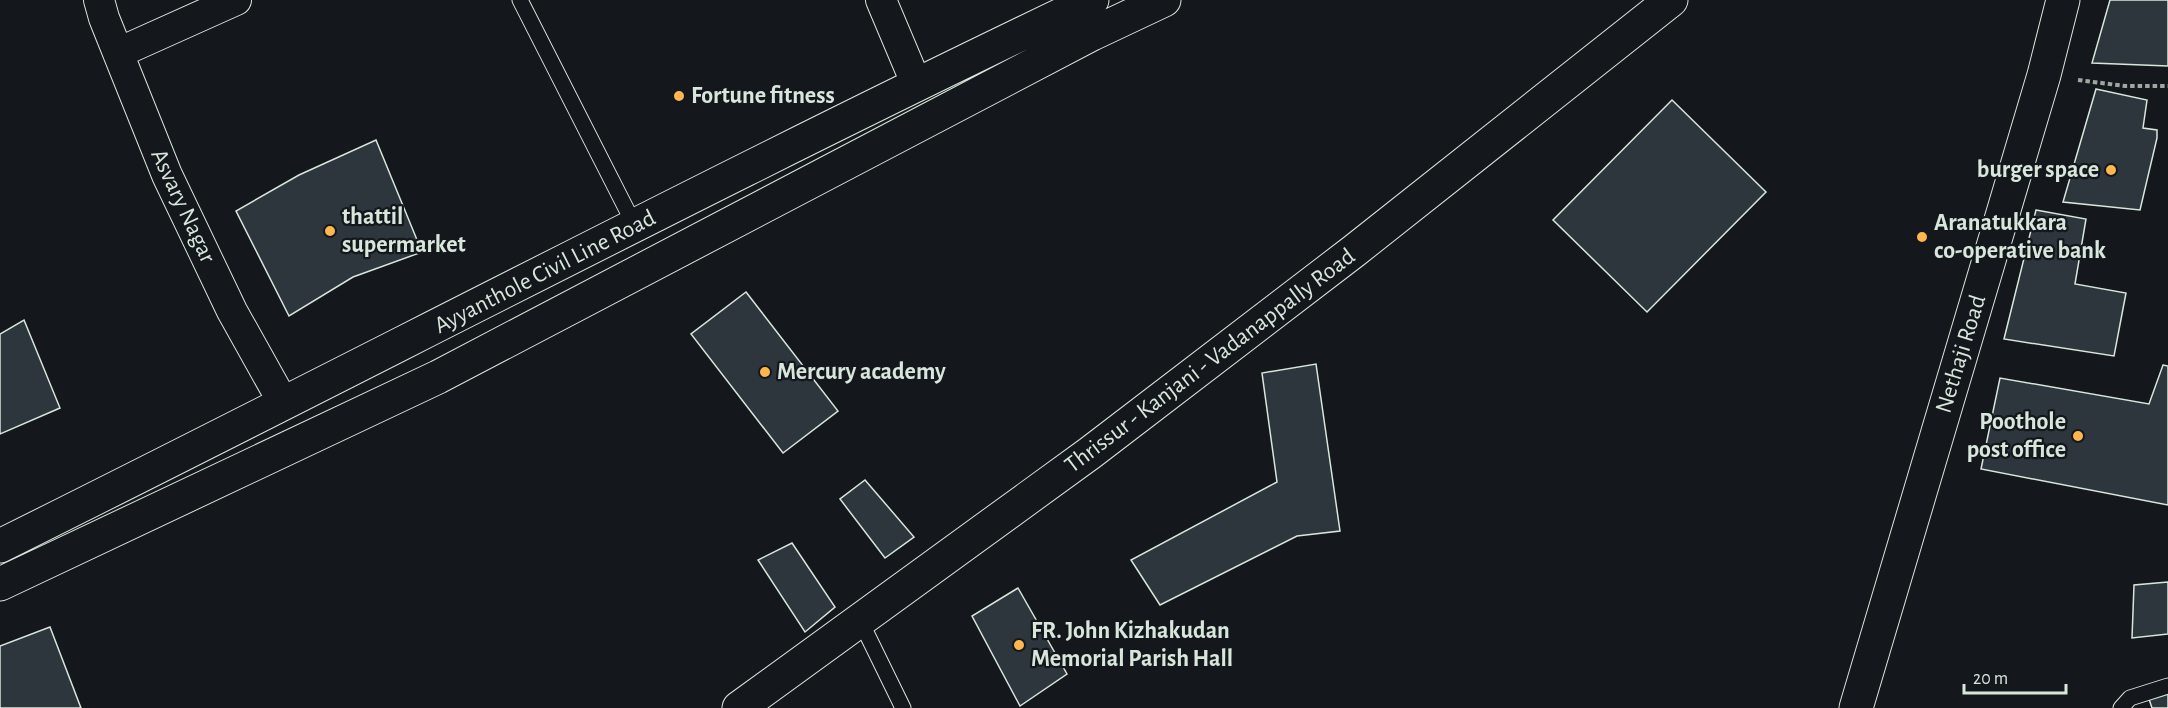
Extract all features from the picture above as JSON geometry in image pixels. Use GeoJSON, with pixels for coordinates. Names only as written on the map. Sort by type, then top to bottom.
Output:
{"type":"FeatureCollection","features":[{"type":"Feature","properties":{"kind":"main road","name":"Ayyanthole Civil Line Road"},"geometry":{"type":"LineString","coordinates":[[0,546],[916,83],[1056,8],[1092,0]]}},
{"type":"Feature","properties":{"kind":"main road"},"geometry":{"type":"LineString","coordinates":[[0,584],[438,377],[1092,34],[1164,0]]}},
{"type":"Feature","properties":{"kind":"main road","name":"Thrissur - Kanjani - Vadanappally Road"},"geometry":{"type":"LineString","coordinates":[[739,708],[1100,446],[1354,251],[1671,0]]}},
{"type":"Feature","properties":{"kind":"main road","name":"Nethaji Road"},"geometry":{"type":"LineString","coordinates":[[1856,708],[2044,75],[2063,0]]}},
{"type":"Feature","properties":{"kind":"street","name":"Asvary Nagar"},"geometry":{"type":"LineString","coordinates":[[99,0],[172,186],[232,311],[284,404]]}},
{"type":"Feature","properties":{"kind":"street"},"geometry":{"type":"LineString","coordinates":[[118,53],[234,0]]}},
{"type":"Feature","properties":{"kind":"street"},"geometry":{"type":"LineString","coordinates":[[882,0],[916,83]]}},
{"type":"Feature","properties":{"kind":"lane"},"geometry":{"type":"LineString","coordinates":[[520,0],[635,226]]}},
{"type":"Feature","properties":{"kind":"lane"},"geometry":{"type":"LineString","coordinates":[[860,620],[903,708]]}},
{"type":"Feature","properties":{"kind":"lane"},"geometry":{"type":"LineString","coordinates":[[2121,708],[2130,698],[2168,686]]}},
{"type":"Feature","properties":{"kind":"path"},"geometry":{"type":"LineString","coordinates":[[2044,75],[2125,86],[2168,86]]}},
{"type":"Feature","properties":{"kind":"building"},"geometry":{"type":"Polygon","coordinates":[[[2110,0],[2168,0],[2168,66],[2092,63],[2110,0]]]}},
{"type":"Feature","properties":{"kind":"building","name":"burger space"},"geometry":{"type":"Polygon","coordinates":[[[2096,89],[2147,100],[2143,128],[2157,130],[2157,138],[2140,210],[2063,202],[2096,89]]]}},
{"type":"Feature","properties":{"kind":"building"},"geometry":{"type":"Polygon","coordinates":[[[1672,100],[1766,192],[1647,312],[1553,220],[1672,100]]]}},
{"type":"Feature","properties":{"kind":"building","name":"thattil supermarket"},"geometry":{"type":"Polygon","coordinates":[[[376,140],[422,252],[353,277],[289,316],[236,211],[299,175],[376,140]]]}},
{"type":"Feature","properties":{"kind":"building"},"geometry":{"type":"Polygon","coordinates":[[[2036,210],[2086,219],[2075,284],[2126,293],[2114,356],[2004,339],[2036,210]]]}},
{"type":"Feature","properties":{"kind":"building","name":"Mercury academy"},"geometry":{"type":"Polygon","coordinates":[[[746,292],[838,411],[783,453],[691,334],[746,292]]]}},
{"type":"Feature","properties":{"kind":"building"},"geometry":{"type":"Polygon","coordinates":[[[24,320],[60,408],[0,434],[0,334],[24,320]]]}},
{"type":"Feature","properties":{"kind":"building"},"geometry":{"type":"Polygon","coordinates":[[[1316,364],[1340,531],[1297,536],[1160,605],[1131,560],[1277,482],[1262,373],[1316,364]]]}},
{"type":"Feature","properties":{"kind":"building","name":"Poothole post office"},"geometry":{"type":"Polygon","coordinates":[[[2163,365],[2168,366],[2168,505],[1981,469],[2000,378],[2149,404],[2163,365]]]}},
{"type":"Feature","properties":{"kind":"building"},"geometry":{"type":"Polygon","coordinates":[[[865,480],[914,537],[885,558],[840,499],[865,480]]]}},
{"type":"Feature","properties":{"kind":"building"},"geometry":{"type":"Polygon","coordinates":[[[792,543],[835,607],[805,632],[758,560],[792,543]]]}},
{"type":"Feature","properties":{"kind":"building"},"geometry":{"type":"Polygon","coordinates":[[[2168,582],[2168,634],[2132,638],[2134,585],[2168,582]]]}},
{"type":"Feature","properties":{"kind":"building","name":"FR. John Kizhakudan Memorial Parish Hall"},"geometry":{"type":"Polygon","coordinates":[[[1018,588],[1067,674],[1020,706],[972,616],[1018,588]]]}},
{"type":"Feature","properties":{"kind":"building"},"geometry":{"type":"Polygon","coordinates":[[[50,627],[81,708],[0,708],[0,646],[50,627]]]}},
{"type":"Feature","properties":{"kind":"building"},"geometry":{"type":"Polygon","coordinates":[[[2168,692],[2168,708],[2152,708],[2149,699],[2168,692]]]}},
{"type":"Feature","properties":{"kind":"place","name":"Fortune fitness"},"geometry":{"type":"Point","coordinates":[679,96]}},
{"type":"Feature","properties":{"kind":"place","name":"burger space"},"geometry":{"type":"Point","coordinates":[2111,170]}},
{"type":"Feature","properties":{"kind":"place","name":"thattil supermarket"},"geometry":{"type":"Point","coordinates":[330,231]}},
{"type":"Feature","properties":{"kind":"place","name":"Aranatukkara co-operative bank"},"geometry":{"type":"Point","coordinates":[1922,237]}},
{"type":"Feature","properties":{"kind":"place","name":"Mercury academy"},"geometry":{"type":"Point","coordinates":[765,372]}},
{"type":"Feature","properties":{"kind":"place","name":"Poothole post office"},"geometry":{"type":"Point","coordinates":[2078,436]}},
{"type":"Feature","properties":{"kind":"place","name":"FR. John Kizhakudan Memorial Parish Hall"},"geometry":{"type":"Point","coordinates":[1019,645]}}]}
